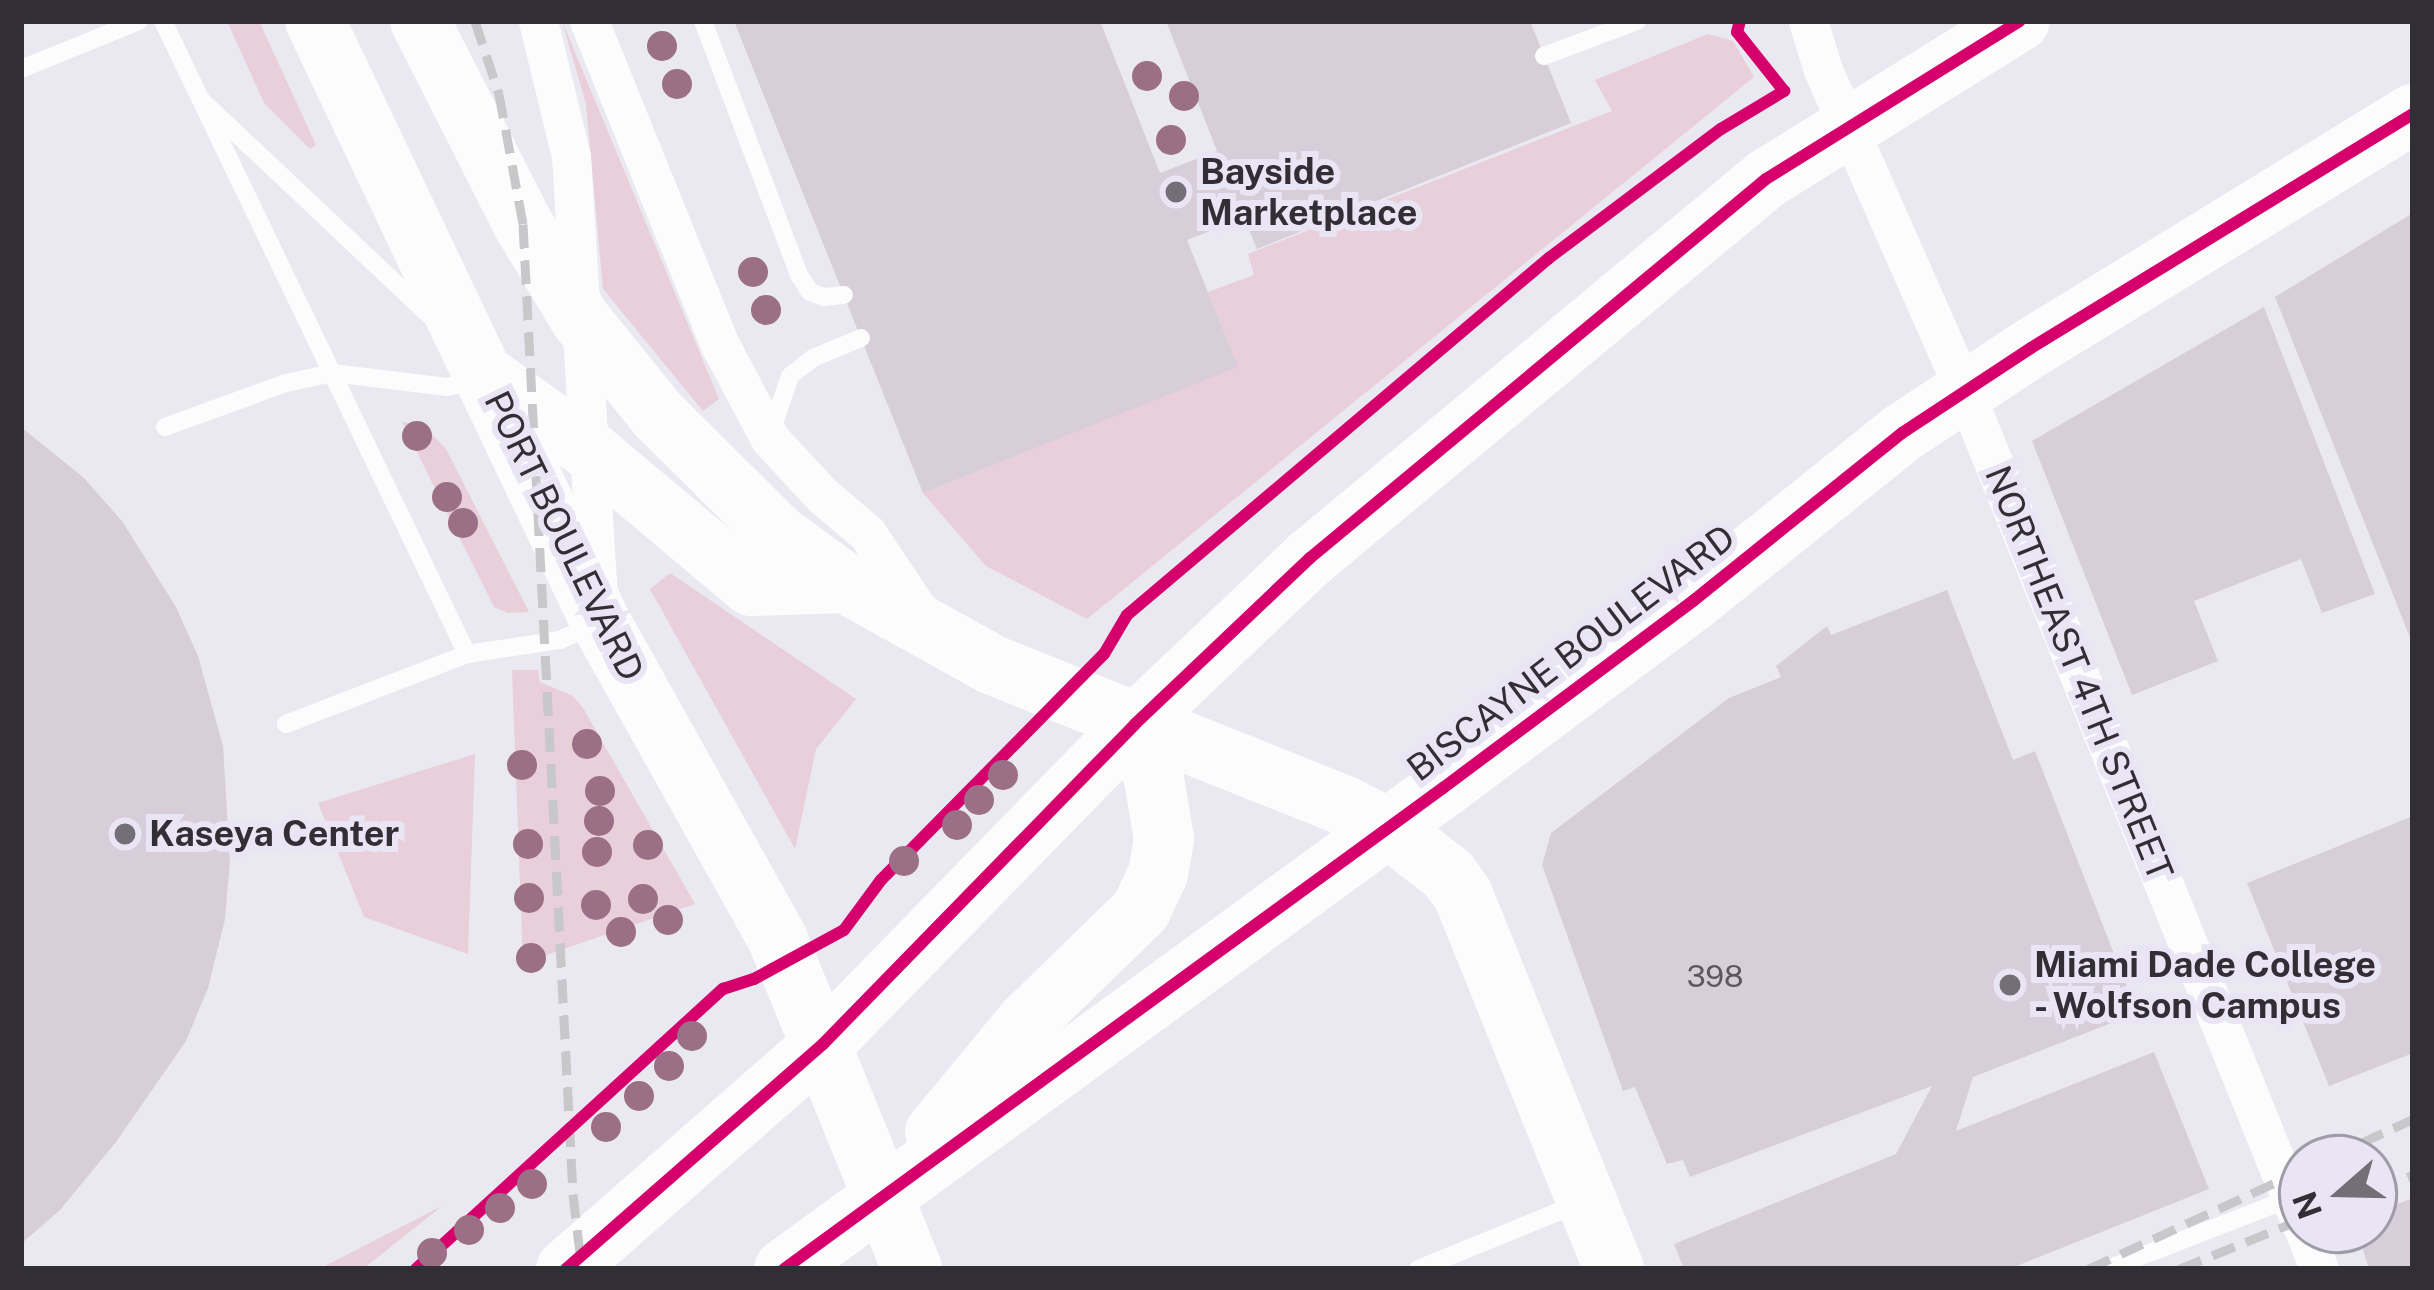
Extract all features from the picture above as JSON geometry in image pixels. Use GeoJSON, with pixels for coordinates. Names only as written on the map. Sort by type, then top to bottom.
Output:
{"type":"FeatureCollection","features":[{"type":"Feature","properties":{"kind":"main road","name":"PORT BOULEVARD"},"geometry":{"type":"LineString","coordinates":[[315,21],[600,621],[778,940],[912,1269]]}},
{"type":"Feature","properties":{"kind":"main road"},"geometry":{"type":"LineString","coordinates":[[420,21],[523,224],[581,320],[716,477],[779,535],[845,584],[993,665],[1388,828],[1428,855],[1463,895],[1614,1269]]}},
{"type":"Feature","properties":{"kind":"main road"},"geometry":{"type":"LineString","coordinates":[[566,1269],[823,1045],[1136,724],[1310,558],[1766,179],[1849,123],[2020,21]]}},
{"type":"Feature","properties":{"kind":"main road","name":"BISCAYNE BOULEVARD"},"geometry":{"type":"LineString","coordinates":[[784,1269],[1388,828],[1964,390],[2413,114]]}},
{"type":"Feature","properties":{"kind":"main road"},"geometry":{"type":"LineString","coordinates":[[488,377],[588,449],[751,586],[845,584]]}},
{"type":"Feature","properties":{"kind":"main road"},"geometry":{"type":"LineString","coordinates":[[883,1197],[1026,1022],[1141,910],[1158,874],[1164,839],[1154,779],[1136,724]]}},
{"type":"Feature","properties":{"kind":"street"},"geometry":{"type":"LineString","coordinates":[[538,21],[571,156],[600,621]]}},
{"type":"Feature","properties":{"kind":"street"},"geometry":{"type":"LineString","coordinates":[[589,21],[719,343],[770,439],[797,471],[867,533],[932,631]]}},
{"type":"Feature","properties":{"kind":"street","name":"NORTHEAST 4TH STREET"},"geometry":{"type":"LineString","coordinates":[[1808,21],[1823,70],[1964,390],[2278,1166]]}},
{"type":"Feature","properties":{"kind":"lane"},"geometry":{"type":"LineString","coordinates":[[21,69],[139,21]]}},
{"type":"Feature","properties":{"kind":"lane"},"geometry":{"type":"LineString","coordinates":[[163,21],[467,654]]}},
{"type":"Feature","properties":{"kind":"lane"},"geometry":{"type":"LineString","coordinates":[[703,21],[799,275],[810,292],[824,297],[844,295]]}},
{"type":"Feature","properties":{"kind":"lane"},"geometry":{"type":"LineString","coordinates":[[1544,56],[1637,21]]}},
{"type":"Feature","properties":{"kind":"lane"},"geometry":{"type":"LineString","coordinates":[[165,427],[286,383],[333,374],[447,387],[488,377],[406,291],[201,100]]}},
{"type":"Feature","properties":{"kind":"lane"},"geometry":{"type":"LineString","coordinates":[[770,439],[790,376],[813,358],[861,338]]}},
{"type":"Feature","properties":{"kind":"lane"},"geometry":{"type":"LineString","coordinates":[[286,724],[467,654],[560,640],[600,621]]}},
{"type":"Feature","properties":{"kind":"lane"},"geometry":{"type":"LineString","coordinates":[[1418,1269],[1586,1200]]}},
{"type":"Feature","properties":{"kind":"lane"},"geometry":{"type":"LineString","coordinates":[[2108,1269],[2278,1224]]}},
{"type":"Feature","properties":{"kind":"shaded area"},"geometry":{"type":"Polygon","coordinates":[[[227,21],[259,21],[316,145],[310,149],[264,103],[227,21]]]}},
{"type":"Feature","properties":{"kind":"shaded area"},"geometry":{"type":"Polygon","coordinates":[[[562,21],[719,399],[703,411],[603,289],[586,104],[562,21]]]}},
{"type":"Feature","properties":{"kind":"shaded area"},"geometry":{"type":"Polygon","coordinates":[[[1708,34],[1733,41],[1754,77],[1087,619],[986,566],[923,493],[1237,366],[1208,292],[1254,275],[1248,254],[1612,111],[1595,80],[1708,34]]]}},
{"type":"Feature","properties":{"kind":"shaded area"},"geometry":{"type":"Polygon","coordinates":[[[402,422],[424,426],[446,449],[529,612],[508,613],[494,607],[402,422]]]}},
{"type":"Feature","properties":{"kind":"shaded area"},"geometry":{"type":"Polygon","coordinates":[[[670,573],[856,699],[816,749],[795,849],[650,589],[670,573]]]}},
{"type":"Feature","properties":{"kind":"shaded area"},"geometry":{"type":"Polygon","coordinates":[[[512,670],[538,670],[540,682],[573,696],[583,708],[695,904],[523,963],[512,670]]]}},
{"type":"Feature","properties":{"kind":"shaded area"},"geometry":{"type":"Polygon","coordinates":[[[475,754],[468,954],[364,917],[318,803],[475,754]]]}},
{"type":"Feature","properties":{"kind":"shaded area"},"geometry":{"type":"Polygon","coordinates":[[[442,1206],[363,1269],[319,1269],[442,1206]]]}},
{"type":"Feature","properties":{"kind":"building"},"geometry":{"type":"Polygon","coordinates":[[[734,21],[1100,21],[1160,173],[1217,151],[1166,21],[1530,21],[1571,123],[1257,249],[1244,218],[1187,240],[1238,367],[923,493],[734,21]]]}},
{"type":"Feature","properties":{"kind":"building"},"geometry":{"type":"Polygon","coordinates":[[[2413,213],[2413,645],[2275,297],[2413,213]]]}},
{"type":"Feature","properties":{"kind":"building"},"geometry":{"type":"Polygon","coordinates":[[[2264,307],[2375,594],[2322,613],[2301,559],[2194,601],[2218,661],[2132,695],[2032,441],[2264,307]]]}},
{"type":"Feature","properties":{"kind":"building","name":"Kaseya Center"},"geometry":{"type":"Polygon","coordinates":[[[21,427],[84,478],[122,521],[176,607],[198,656],[223,746],[230,861],[225,919],[208,988],[186,1041],[116,1142],[60,1210],[21,1244],[21,427]]]}},
{"type":"Feature","properties":{"kind":"building"},"geometry":{"type":"Polygon","coordinates":[[[1947,590],[2013,760],[2035,751],[2137,1013],[1973,1077],[1956,1131],[2154,1052],[2209,1189],[2009,1269],[1684,1269],[1674,1244],[1896,1154],[1932,1086],[1690,1177],[1683,1160],[1667,1164],[1635,1087],[1623,1091],[1542,865],[1551,833],[1729,698],[1781,677],[1776,666],[1827,626],[1831,635],[1947,590]]]}},
{"type":"Feature","properties":{"kind":"building"},"geometry":{"type":"Polygon","coordinates":[[[2413,816],[2413,1053],[2329,1086],[2247,883],[2413,816]]]}},
{"type":"Feature","properties":{"kind":"building"},"geometry":{"type":"Polygon","coordinates":[[[2413,1198],[2413,1269],[2369,1269],[2364,1254],[2398,1254],[2398,1204],[2413,1198]]]}},
{"type":"Feature","properties":{"kind":"railway"},"geometry":{"type":"LineString","coordinates":[[475,21],[499,94],[523,224],[573,1194],[582,1269]]}},
{"type":"Feature","properties":{"kind":"railway"},"geometry":{"type":"LineString","coordinates":[[2380,1134],[2413,1119]]}},
{"type":"Feature","properties":{"kind":"railway"},"geometry":{"type":"LineString","coordinates":[[2398,1181],[2413,1175]]}},
{"type":"Feature","properties":{"kind":"railway"},"geometry":{"type":"LineString","coordinates":[[2088,1269],[2278,1181]]}},
{"type":"Feature","properties":{"kind":"railway"},"geometry":{"type":"LineString","coordinates":[[2179,1269],[2278,1229]]}},
{"type":"Feature","properties":{"kind":"cycle path"},"geometry":{"type":"LineString","coordinates":[[416,1269],[723,989],[754,979],[844,930],[881,880],[1104,654],[1127,615],[1549,258],[1721,129],[1784,91],[1737,32],[1740,21]]}},
{"type":"Feature","properties":{"kind":"cycle path"},"geometry":{"type":"LineString","coordinates":[[566,1269],[823,1044],[1135,724],[1310,558],[1766,179],[2020,21]]}},
{"type":"Feature","properties":{"kind":"cycle path"},"geometry":{"type":"LineString","coordinates":[[784,1269],[1443,788],[1693,601],[1902,433],[2031,348],[2413,114]]}},
{"type":"Feature","properties":{"kind":"place","name":"Bayside Marketplace"},"geometry":{"type":"Point","coordinates":[1176,192]}},
{"type":"Feature","properties":{"kind":"place","name":"Kaseya Center"},"geometry":{"type":"Point","coordinates":[125,834]}},
{"type":"Feature","properties":{"kind":"place","name":"Miami Dade College - Wolfson Campus"},"geometry":{"type":"Point","coordinates":[2010,985]}}]}
